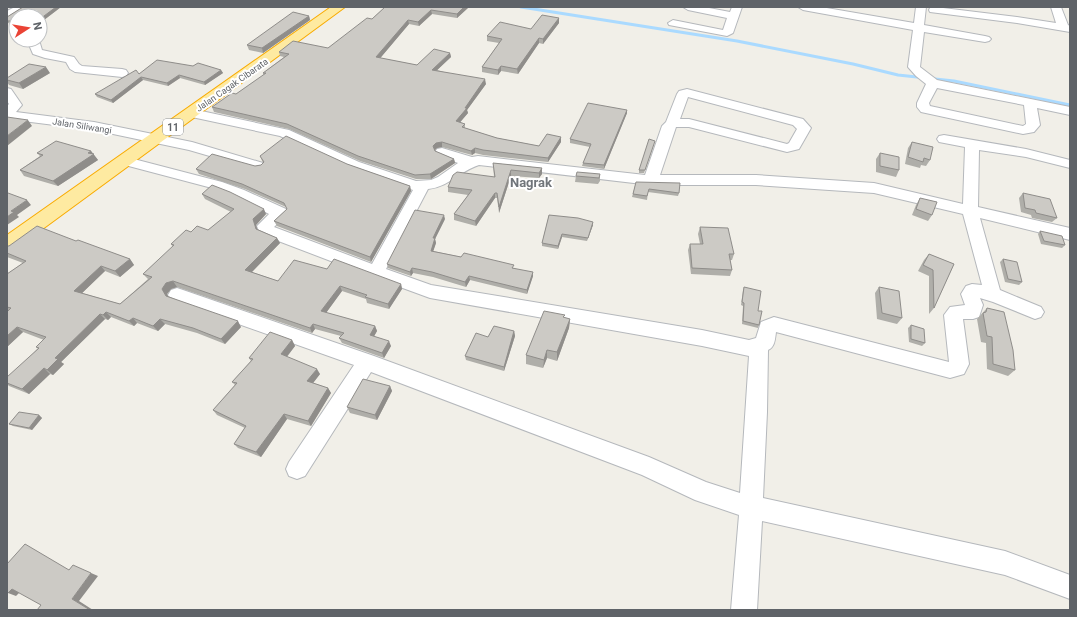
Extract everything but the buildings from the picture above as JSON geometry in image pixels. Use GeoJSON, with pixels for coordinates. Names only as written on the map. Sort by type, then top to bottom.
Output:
{"type":"FeatureCollection","features":[{"type":"Feature","properties":{"kind":"highway","name":"Jalan Cagak Cibarata"},"geometry":{"type":"LineString","coordinates":[[7,245],[192,113],[336,7]]}},
{"type":"Feature","properties":{"kind":"street"},"geometry":{"type":"LineString","coordinates":[[7,17],[22,7]]}},
{"type":"Feature","properties":{"kind":"street"},"geometry":{"type":"LineString","coordinates":[[672,23],[726,33],[729,31],[736,12],[688,7]]}},
{"type":"Feature","properties":{"kind":"street"},"geometry":{"type":"LineString","coordinates":[[803,7],[985,39]]}},
{"type":"Feature","properties":{"kind":"street"},"geometry":{"type":"LineString","coordinates":[[1015,7],[1017,20]]}},
{"type":"Feature","properties":{"kind":"street"},"geometry":{"type":"LineString","coordinates":[[1066,29],[975,11],[918,8],[919,27],[914,67],[920,74],[932,83],[1070,111]]}},
{"type":"Feature","properties":{"kind":"street"},"geometry":{"type":"LineString","coordinates":[[1057,8],[1066,29]]}},
{"type":"Feature","properties":{"kind":"street"},"geometry":{"type":"LineString","coordinates":[[1057,8],[1070,12]]}},
{"type":"Feature","properties":{"kind":"street"},"geometry":{"type":"LineString","coordinates":[[35,48],[35,50],[45,56],[70,59],[74,66],[79,70],[122,73]]}},
{"type":"Feature","properties":{"kind":"street"},"geometry":{"type":"LineString","coordinates":[[32,64],[45,56]]}},
{"type":"Feature","properties":{"kind":"street"},"geometry":{"type":"LineString","coordinates":[[932,83],[923,103],[923,107],[926,109],[1023,130],[1032,127],[1030,102]]}},
{"type":"Feature","properties":{"kind":"street"},"geometry":{"type":"LineString","coordinates":[[7,92],[16,105],[7,114]]}},
{"type":"Feature","properties":{"kind":"street"},"geometry":{"type":"LineString","coordinates":[[651,180],[669,126],[683,94],[687,93],[798,122],[804,128],[794,146],[787,148],[689,122],[672,122]]}},
{"type":"Feature","properties":{"kind":"street"},"geometry":{"type":"LineString","coordinates":[[192,113],[284,133],[307,145],[411,186],[422,187],[443,180],[471,162]]}},
{"type":"Feature","properties":{"kind":"street","name":"Jalan Siliwangi"},"geometry":{"type":"LineString","coordinates":[[7,114],[94,126],[192,146],[258,166]]}},
{"type":"Feature","properties":{"kind":"street"},"geometry":{"type":"LineString","coordinates":[[944,139],[972,145],[1026,153],[1070,164]]}},
{"type":"Feature","properties":{"kind":"street"},"geometry":{"type":"LineString","coordinates":[[972,145],[970,210],[993,295]]}},
{"type":"Feature","properties":{"kind":"street"},"geometry":{"type":"LineString","coordinates":[[442,152],[471,162],[490,161],[521,166],[651,180],[756,180],[874,188],[1070,234]]}},
{"type":"Feature","properties":{"kind":"street"},"geometry":{"type":"LineString","coordinates":[[126,160],[217,185],[239,193],[280,213],[264,227],[266,230],[430,291],[702,338],[731,345],[749,348],[759,346],[765,343],[768,326],[774,324],[950,370],[957,368],[959,364],[953,315],[956,312],[973,312],[974,305],[970,294],[972,291],[982,291],[1035,312]]}},
{"type":"Feature","properties":{"kind":"street"},"geometry":{"type":"LineString","coordinates":[[376,272],[422,187]]}},
{"type":"Feature","properties":{"kind":"street"},"geometry":{"type":"LineString","coordinates":[[177,295],[367,362],[649,467],[703,492],[750,507],[999,561],[1070,587]]}},
{"type":"Feature","properties":{"kind":"street"},"geometry":{"type":"LineString","coordinates":[[744,610],[757,412],[759,346]]}},
{"type":"Feature","properties":{"kind":"street"},"geometry":{"type":"LineString","coordinates":[[297,469],[367,362]]}},
{"type":"Feature","properties":{"kind":"waterway"},"geometry":{"type":"LineString","coordinates":[[521,7],[737,41],[853,64],[898,75],[954,81],[1070,105]]}},
{"type":"Feature","properties":{"kind":"district","name":"Nagrak"},"geometry":{"type":"Point","coordinates":[531,182]}}]}
